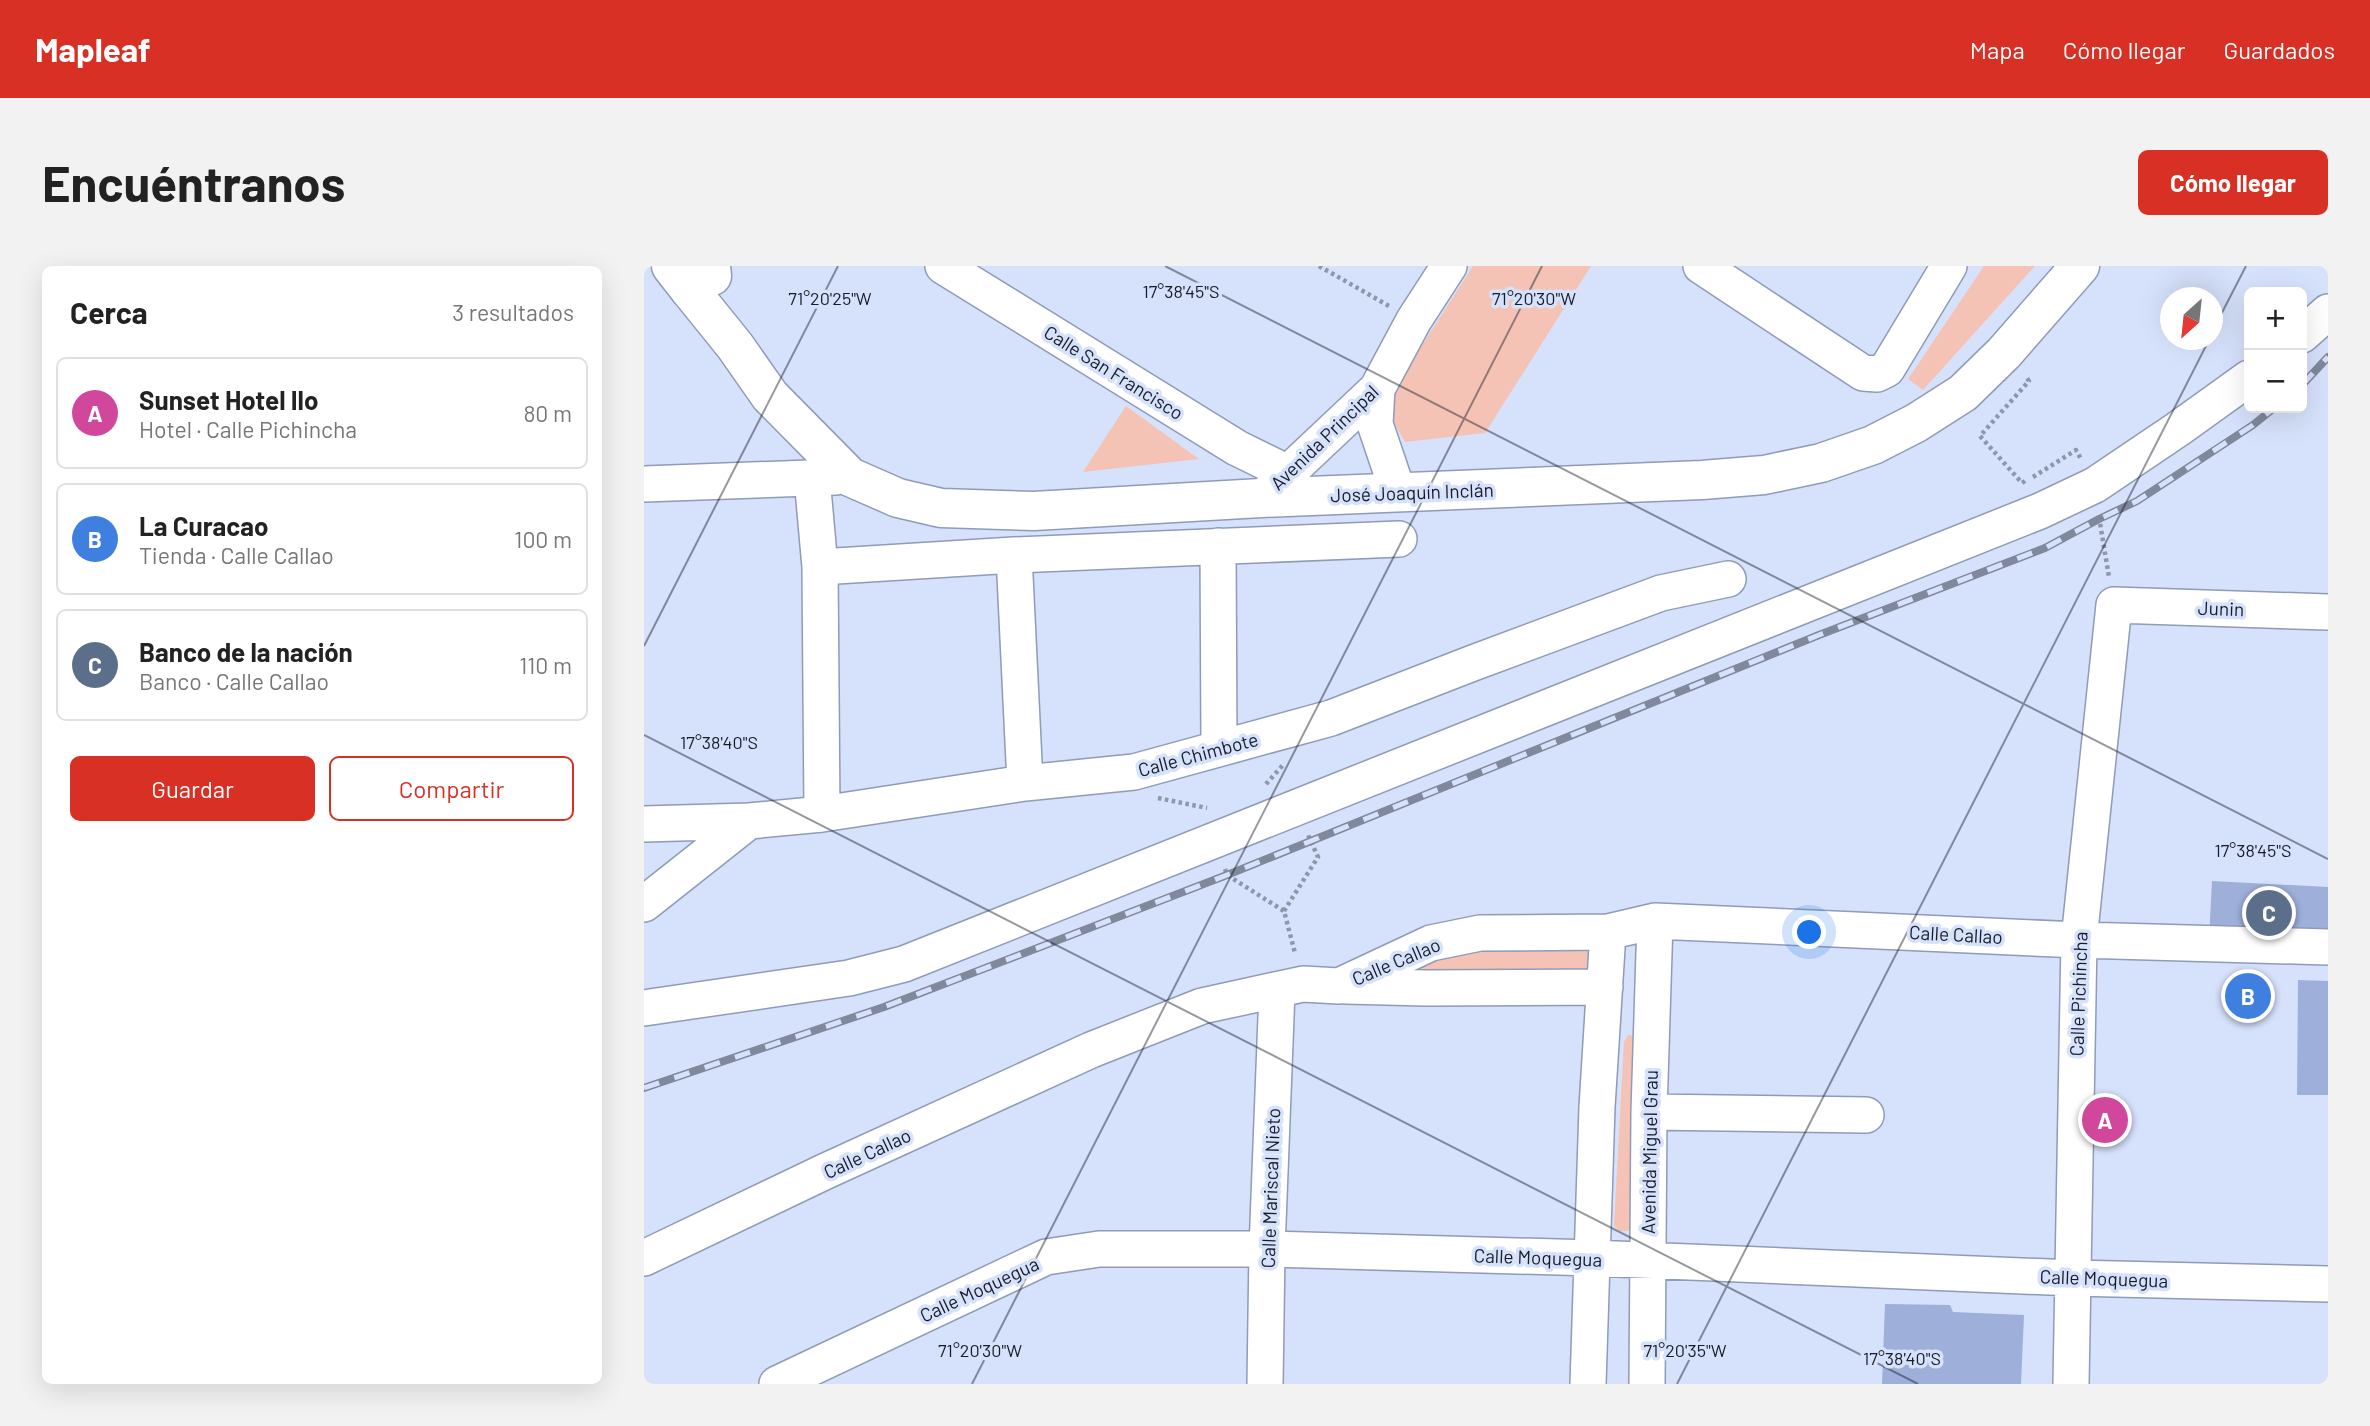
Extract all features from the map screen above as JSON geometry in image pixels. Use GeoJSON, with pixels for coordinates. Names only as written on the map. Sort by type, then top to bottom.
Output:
{"type":"FeatureCollection","features":[{"type":"Feature","properties":{"kind":"main road","name":"José Joaquín Inclán"},"geometry":{"type":"LineString","coordinates":[[696,272],[735,346],[831,477],[941,508],[1034,512],[1275,485],[1398,492],[1703,480],[1763,475],[1821,463],[1873,445],[1916,423],[1963,393],[2004,352],[2080,266]]}},
{"type":"Feature","properties":{"kind":"street","name":"Calle San Francisco"},"geometry":{"type":"LineString","coordinates":[[943,266],[1237,448],[1275,485]]}},
{"type":"Feature","properties":{"kind":"street","name":"Avenida Principal"},"geometry":{"type":"LineString","coordinates":[[1275,485],[1377,389],[1413,320],[1449,266]]}},
{"type":"Feature","properties":{"kind":"street"},"geometry":{"type":"LineString","coordinates":[[1701,266],[1863,373],[1877,374],[1887,369],[1950,266]]}},
{"type":"Feature","properties":{"kind":"street"},"geometry":{"type":"LineString","coordinates":[[2307,331],[2328,312]]}},
{"type":"Feature","properties":{"kind":"street"},"geometry":{"type":"LineString","coordinates":[[644,1008],[849,978],[904,964],[1212,825],[1298,808],[2040,511],[2095,485],[2244,382]]}},
{"type":"Feature","properties":{"kind":"street"},"geometry":{"type":"LineString","coordinates":[[1377,389],[1375,424],[1398,492]]}},
{"type":"Feature","properties":{"kind":"street"},"geometry":{"type":"LineString","coordinates":[[644,484],[831,477],[820,567],[822,814]]}},
{"type":"Feature","properties":{"kind":"street"},"geometry":{"type":"LineString","coordinates":[[820,567],[1014,555],[1399,538]]}},
{"type":"Feature","properties":{"kind":"street"},"geometry":{"type":"LineString","coordinates":[[1218,546],[1219,747]]}},
{"type":"Feature","properties":{"kind":"street"},"geometry":{"type":"LineString","coordinates":[[1014,555],[1025,783]]}},
{"type":"Feature","properties":{"kind":"street","name":"Calle Chimbote"},"geometry":{"type":"LineString","coordinates":[[644,824],[749,821],[822,814],[1025,783],[1134,772],[1331,718],[1661,593],[1728,579]]}},
{"type":"Feature","properties":{"kind":"street","name":"Junin"},"geometry":{"type":"LineString","coordinates":[[2114,605],[2328,612]]}},
{"type":"Feature","properties":{"kind":"street","name":"Calle Pichincha"},"geometry":{"type":"LineString","coordinates":[[2071,1384],[2079,940],[2114,605]]}},
{"type":"Feature","properties":{"kind":"street"},"geometry":{"type":"LineString","coordinates":[[644,904],[749,821]]}},
{"type":"Feature","properties":{"kind":"street","name":"Calle Callao"},"geometry":{"type":"LineString","coordinates":[[644,1258],[1091,1050],[1202,1006],[1290,988],[1339,986],[1431,943],[1480,933],[1608,932],[1655,921],[2079,940],[2328,947]]}},
{"type":"Feature","properties":{"kind":"street","name":"Avenida Miguel Grau"},"geometry":{"type":"LineString","coordinates":[[1647,1384],[1649,1112],[1655,921]]}},
{"type":"Feature","properties":{"kind":"street"},"geometry":{"type":"LineString","coordinates":[[1588,1384],[1597,1107],[1608,932]]}},
{"type":"Feature","properties":{"kind":"street"},"geometry":{"type":"LineString","coordinates":[[1339,986],[1605,987]]}},
{"type":"Feature","properties":{"kind":"street","name":"Calle Mariscal Nieto"},"geometry":{"type":"LineString","coordinates":[[1265,1384],[1267,1249],[1290,988]]}},
{"type":"Feature","properties":{"kind":"street"},"geometry":{"type":"LineString","coordinates":[[1649,1112],[1866,1115]]}},
{"type":"Feature","properties":{"kind":"street","name":"Calle Moquegua"},"geometry":{"type":"LineString","coordinates":[[776,1384],[1046,1257],[1099,1249],[1267,1249],[1592,1258],[2072,1278],[2328,1284]]}},
{"type":"Feature","properties":{"kind":"path"},"geometry":{"type":"LineString","coordinates":[[1319,266],[1413,320]]}},
{"type":"Feature","properties":{"kind":"path"},"geometry":{"type":"LineString","coordinates":[[1134,772],[1160,800],[1212,825],[1227,875],[1284,911]]}},
{"type":"Feature","properties":{"kind":"path"},"geometry":{"type":"LineString","coordinates":[[1290,988],[1284,911],[1318,857],[1298,808]]}},
{"type":"Feature","properties":{"kind":"shaded area"},"geometry":{"type":"Polygon","coordinates":[[[1473,266],[1591,266],[1485,433],[1405,442],[1392,419],[1392,392],[1473,266]]]}},
{"type":"Feature","properties":{"kind":"shaded area"},"geometry":{"type":"Polygon","coordinates":[[[1984,266],[2035,266],[1923,390],[1908,379],[1984,266]]]}},
{"type":"Feature","properties":{"kind":"shaded area"},"geometry":{"type":"Polygon","coordinates":[[[1126,406],[1199,459],[1083,472],[1126,406]]]}},
{"type":"Feature","properties":{"kind":"shaded area"},"geometry":{"type":"Polygon","coordinates":[[[1590,945],[1593,976],[1408,971],[1434,958],[1492,947],[1590,945]]]}},
{"type":"Feature","properties":{"kind":"shaded area"},"geometry":{"type":"Polygon","coordinates":[[[1628,1035],[1635,1036],[1632,1226],[1628,1231],[1619,1231],[1614,1225],[1624,1042],[1628,1035]]]}},
{"type":"Feature","properties":{"kind":"building"},"geometry":{"type":"Polygon","coordinates":[[[2212,881],[2328,887],[2328,945],[2209,939],[2212,881]]]}},
{"type":"Feature","properties":{"kind":"building"},"geometry":{"type":"Polygon","coordinates":[[[2298,980],[2328,981],[2328,1095],[2297,1095],[2298,980]]]}},
{"type":"Feature","properties":{"kind":"building"},"geometry":{"type":"Polygon","coordinates":[[[1885,1304],[1950,1305],[1953,1312],[2024,1315],[2021,1384],[1882,1384],[1885,1304]]]}},
{"type":"Feature","properties":{"kind":"railway"},"geometry":{"type":"LineString","coordinates":[[2307,380],[2328,357]]}},
{"type":"Feature","properties":{"kind":"railway"},"geometry":{"type":"LineString","coordinates":[[644,1088],[884,1007],[1227,875],[1819,635],[2045,548],[2137,501],[2268,413]]}},
{"type":"Feature","properties":{"kind":"place","name":"Banco de la nación"},"geometry":{"type":"Point","coordinates":[2269,913]}},
{"type":"Feature","properties":{"kind":"place","name":"La Curacao"},"geometry":{"type":"Point","coordinates":[2248,996]}},
{"type":"Feature","properties":{"kind":"place","name":"Sunset Hotel Ilo"},"geometry":{"type":"Point","coordinates":[2105,1120]}}]}
